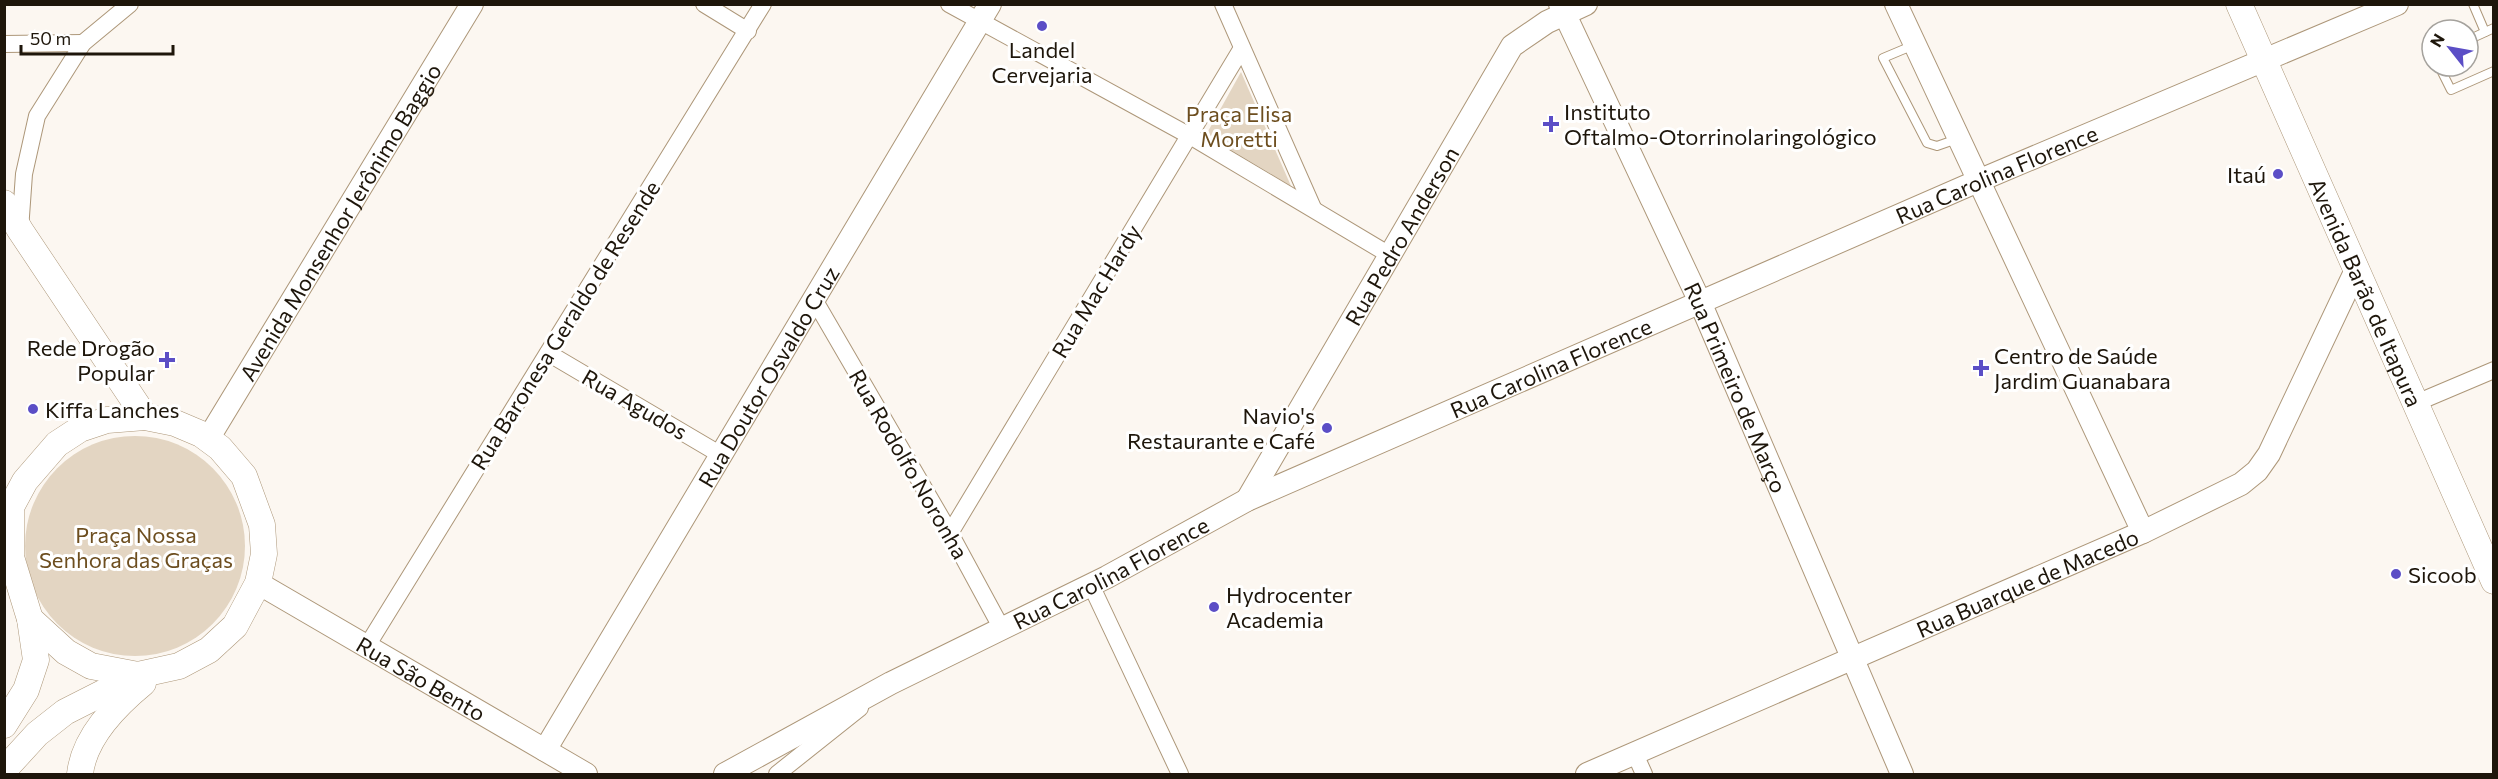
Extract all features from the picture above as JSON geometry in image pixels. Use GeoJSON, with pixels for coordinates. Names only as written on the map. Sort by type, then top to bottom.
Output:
{"type":"FeatureCollection","features":[{"type":"Feature","properties":{"kind":"main road","name":"Avenida Monsenhor Jerônimo Baggio"},"geometry":{"type":"LineString","coordinates":[[208,439],[472,4]]}},
{"type":"Feature","properties":{"kind":"main road","name":"Rua Pedro Anderson"},"geometry":{"type":"LineString","coordinates":[[1247,500],[1388,254],[1512,46],[1562,9],[1586,4]]}},
{"type":"Feature","properties":{"kind":"main road"},"geometry":{"type":"LineString","coordinates":[[1896,4],[2143,532]]}},
{"type":"Feature","properties":{"kind":"main road","name":"Avenida Barão de Itapura"},"geometry":{"type":"LineString","coordinates":[[2239,4],[2493,581]]}},
{"type":"Feature","properties":{"kind":"main road","name":"Rua Carolina Florence"},"geometry":{"type":"LineString","coordinates":[[725,774],[891,683],[1091,585],[1247,500],[1978,181],[2397,4]]}},
{"type":"Feature","properties":{"kind":"main road","name":"Rua Primeiro de Março"},"geometry":{"type":"LineString","coordinates":[[1562,9],[1700,302],[1902,774]]}},
{"type":"Feature","properties":{"kind":"main road","name":"Rua Doutor Osvaldo Cruz"},"geometry":{"type":"LineString","coordinates":[[545,750],[985,13]]}},
{"type":"Feature","properties":{"kind":"main road"},"geometry":{"type":"LineString","coordinates":[[4,203],[145,417]]}},
{"type":"Feature","properties":{"kind":"main road","name":"Rua Buarque de Macedo"},"geometry":{"type":"LineString","coordinates":[[1587,774],[2143,532],[2241,484],[2257,471],[2269,454],[2356,270]]}},
{"type":"Feature","properties":{"kind":"main road"},"geometry":{"type":"LineString","coordinates":[[4,725],[26,690],[36,660],[30,619],[8,562],[8,495],[25,481],[57,444],[80,429],[107,420],[145,417],[175,423],[208,439],[220,448],[244,476],[262,525],[264,554],[258,583],[235,626],[209,650],[179,666],[148,673],[65,712],[37,734],[4,770]]}},
{"type":"Feature","properties":{"kind":"main road","name":"Rua São Bento"},"geometry":{"type":"LineString","coordinates":[[258,583],[586,774]]}},
{"type":"Feature","properties":{"kind":"main road"},"geometry":{"type":"LineString","coordinates":[[30,619],[66,652],[91,666],[148,673]]}},
{"type":"Feature","properties":{"kind":"main road"},"geometry":{"type":"LineString","coordinates":[[80,774],[81,764],[102,724],[148,673]]}},
{"type":"Feature","properties":{"kind":"main road"},"geometry":{"type":"LineString","coordinates":[[545,750],[557,774]]}},
{"type":"Feature","properties":{"kind":"street"},"geometry":{"type":"LineString","coordinates":[[20,230],[24,174],[37,116],[83,43],[130,4]]}},
{"type":"Feature","properties":{"kind":"street"},"geometry":{"type":"LineString","coordinates":[[704,4],[748,31]]}},
{"type":"Feature","properties":{"kind":"street","name":"Rua Baronesa Geraldo de Resende"},"geometry":{"type":"LineString","coordinates":[[367,646],[763,4]]}},
{"type":"Feature","properties":{"kind":"street"},"geometry":{"type":"LineString","coordinates":[[949,4],[985,13],[1388,254]]}},
{"type":"Feature","properties":{"kind":"street"},"geometry":{"type":"LineString","coordinates":[[1223,4],[1313,208]]}},
{"type":"Feature","properties":{"kind":"street"},"geometry":{"type":"LineString","coordinates":[[4,44],[83,43]]}},
{"type":"Feature","properties":{"kind":"street","name":"Rua Mac Hardy"},"geometry":{"type":"LineString","coordinates":[[950,533],[1242,48]]}},
{"type":"Feature","properties":{"kind":"street","name":"Rua Rodolfo Noronha"},"geometry":{"type":"LineString","coordinates":[[814,301],[950,533],[1002,629]]}},
{"type":"Feature","properties":{"kind":"street","name":"Rua Agudos"},"geometry":{"type":"LineString","coordinates":[[548,353],[721,454]]}},
{"type":"Feature","properties":{"kind":"street"},"geometry":{"type":"LineString","coordinates":[[2416,403],[2493,370]]}},
{"type":"Feature","properties":{"kind":"street"},"geometry":{"type":"LineString","coordinates":[[1091,585],[1180,774]]}},
{"type":"Feature","properties":{"kind":"street"},"geometry":{"type":"LineString","coordinates":[[777,774],[891,683]]}},
{"type":"Feature","properties":{"kind":"street"},"geometry":{"type":"LineString","coordinates":[[1635,754],[1644,774]]}},
{"type":"Feature","properties":{"kind":"lane"},"geometry":{"type":"LineString","coordinates":[[2473,4],[2489,30]]}},
{"type":"Feature","properties":{"kind":"lane"},"geometry":{"type":"LineString","coordinates":[[1914,44],[1883,58],[1927,143],[1937,146],[1960,138]]}},
{"type":"Feature","properties":{"kind":"lane"},"geometry":{"type":"LineString","coordinates":[[2445,78],[2451,90],[2478,78]]}},
{"type":"Feature","properties":{"kind":"green space","name":"Praça Elisa Moretti"},"geometry":{"type":"Polygon","coordinates":[[[1241,72],[1291,186],[1206,135],[1241,72]]]}},
{"type":"Feature","properties":{"kind":"green space","name":"Praça Nossa Senhora das Graças"},"geometry":{"type":"Polygon","coordinates":[[[124,436],[146,436],[177,444],[196,454],[213,468],[227,485],[237,504],[245,535],[245,557],[237,588],[227,607],[213,624],[196,638],[177,648],[146,656],[124,656],[83,643],[65,631],[50,616],[33,588],[25,557],[25,535],[38,494],[50,476],[65,461],[93,444],[124,436]]]}},
{"type":"Feature","properties":{"kind":"place","name":"Landel Cervejaria"},"geometry":{"type":"Point","coordinates":[1042,26]}},
{"type":"Feature","properties":{"kind":"place","name":"Instituto Oftalmo-Otorrinolaringológico"},"geometry":{"type":"Point","coordinates":[1551,124]}},
{"type":"Feature","properties":{"kind":"place","name":"Itaú"},"geometry":{"type":"Point","coordinates":[2278,174]}},
{"type":"Feature","properties":{"kind":"place","name":"Rede Drogão Popular"},"geometry":{"type":"Point","coordinates":[167,360]}},
{"type":"Feature","properties":{"kind":"place","name":"Centro de Saúde Jardim Guanabara"},"geometry":{"type":"Point","coordinates":[1981,368]}},
{"type":"Feature","properties":{"kind":"place","name":"Kiffa Lanches"},"geometry":{"type":"Point","coordinates":[33,409]}},
{"type":"Feature","properties":{"kind":"place","name":"Navio's Restaurante e Café"},"geometry":{"type":"Point","coordinates":[1327,428]}},
{"type":"Feature","properties":{"kind":"place","name":"Sicoob"},"geometry":{"type":"Point","coordinates":[2396,574]}},
{"type":"Feature","properties":{"kind":"place","name":"Hydrocenter Academia"},"geometry":{"type":"Point","coordinates":[1214,607]}}]}
